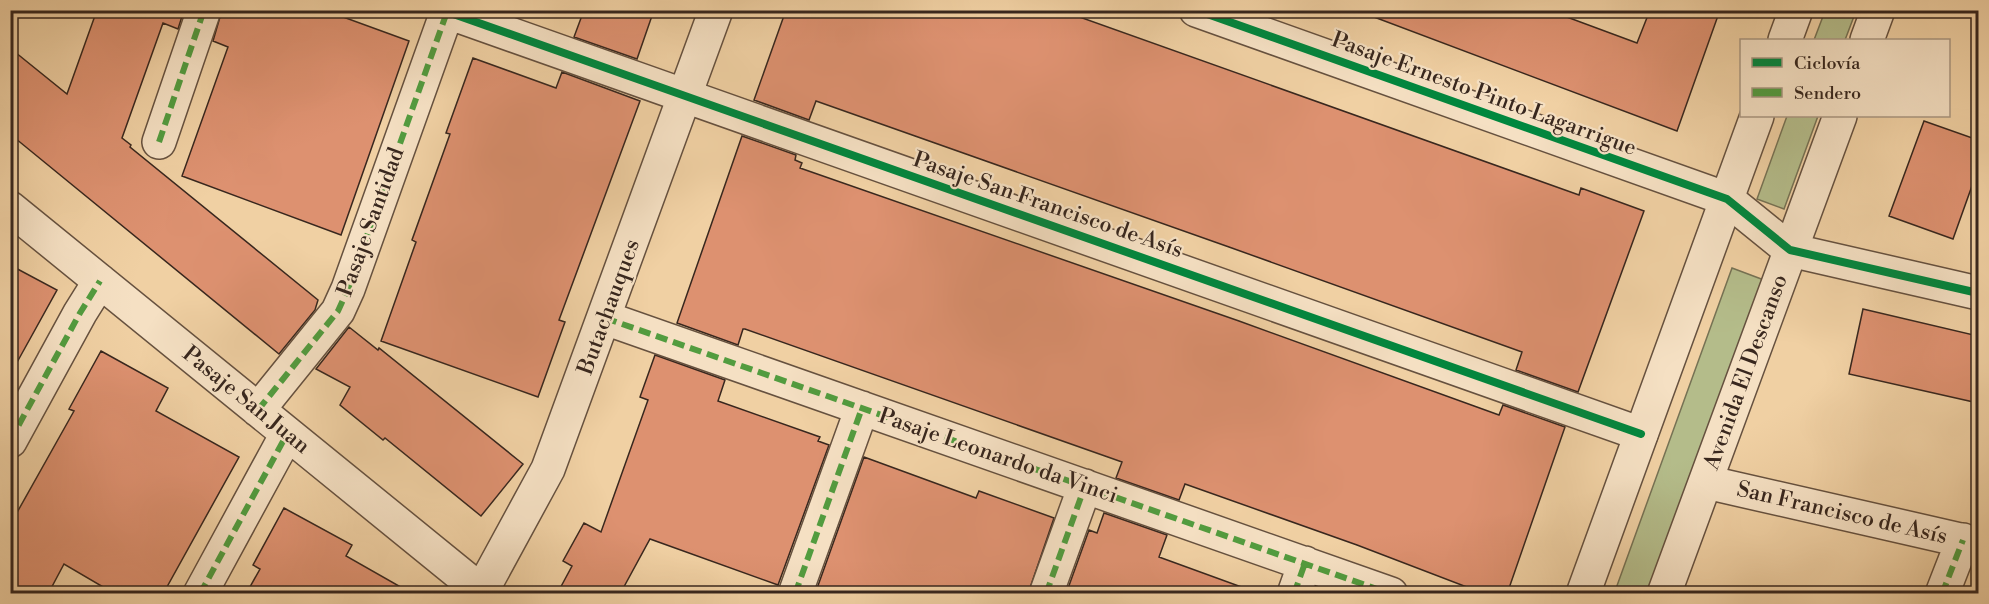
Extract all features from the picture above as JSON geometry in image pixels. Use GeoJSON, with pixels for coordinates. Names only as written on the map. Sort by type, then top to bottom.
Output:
{"type":"FeatureCollection","features":[{"type":"Feature","properties":{"kind":"street"},"geometry":{"type":"LineString","coordinates":[[159,142],[204,10]]}},
{"type":"Feature","properties":{"kind":"street","name":"Butachauques"},"geometry":{"type":"LineString","coordinates":[[481,592],[548,469],[716,10]]}},
{"type":"Feature","properties":{"kind":"street","name":"Pasaje Ernesto Pinto Lagarrigue"},"geometry":{"type":"LineString","coordinates":[[1196,10],[1727,199],[1790,250]]}},
{"type":"Feature","properties":{"kind":"street"},"geometry":{"type":"LineString","coordinates":[[1785,39],[1796,10]]}},
{"type":"Feature","properties":{"kind":"street"},"geometry":{"type":"LineString","coordinates":[[1867,39],[1878,10]]}},
{"type":"Feature","properties":{"kind":"street","name":"Pasaje San Francisco de Asís"},"geometry":{"type":"LineString","coordinates":[[444,11],[1641,434]]}},
{"type":"Feature","properties":{"kind":"street","name":"Pasaje Santidad"},"geometry":{"type":"LineString","coordinates":[[258,410],[338,310],[352,278],[444,11]]}},
{"type":"Feature","properties":{"kind":"street"},"geometry":{"type":"LineString","coordinates":[[1583,594],[1757,117]]}},
{"type":"Feature","properties":{"kind":"street","name":"Avenida El Descanso"},"geometry":{"type":"LineString","coordinates":[[1664,594],[1840,117]]}},
{"type":"Feature","properties":{"kind":"street","name":"Pasaje San Juan"},"geometry":{"type":"LineString","coordinates":[[10,208],[481,592]]}},
{"type":"Feature","properties":{"kind":"street"},"geometry":{"type":"LineString","coordinates":[[1790,250],[1978,293]]}},
{"type":"Feature","properties":{"kind":"street"},"geometry":{"type":"LineString","coordinates":[[10,441],[100,281]]}},
{"type":"Feature","properties":{"kind":"street","name":"Pasaje Leonardo da Vinci"},"geometry":{"type":"LineString","coordinates":[[605,318],[1391,594]]}},
{"type":"Feature","properties":{"kind":"street"},"geometry":{"type":"LineString","coordinates":[[795,594],[862,408]]}},
{"type":"Feature","properties":{"kind":"street"},"geometry":{"type":"LineString","coordinates":[[200,594],[287,434]]}},
{"type":"Feature","properties":{"kind":"street","name":"San Francisco de Asís"},"geometry":{"type":"LineString","coordinates":[[1706,482],[1971,542]]}},
{"type":"Feature","properties":{"kind":"street"},"geometry":{"type":"LineString","coordinates":[[1046,594],[1085,486]]}},
{"type":"Feature","properties":{"kind":"street"},"geometry":{"type":"LineString","coordinates":[[1942,594],[1971,542]]}},
{"type":"Feature","properties":{"kind":"street"},"geometry":{"type":"LineString","coordinates":[[1294,594],[1305,563]]}},
{"type":"Feature","properties":{"kind":"green space"},"geometry":{"type":"Polygon","coordinates":[[[1825,11],[1856,11],[1845,39],[1814,39],[1825,11]]]}},
{"type":"Feature","properties":{"kind":"green space"},"geometry":{"type":"Polygon","coordinates":[[[1787,117],[1818,117],[1784,209],[1757,199],[1787,117]]]}},
{"type":"Feature","properties":{"kind":"green space"},"geometry":{"type":"Polygon","coordinates":[[[1732,268],[1764,280],[1650,593],[1614,594],[1732,268]]]}},
{"type":"Feature","properties":{"kind":"building"},"geometry":{"type":"Polygon","coordinates":[[[97,10],[184,10],[178,29],[163,23],[122,138],[131,145],[130,147],[318,300],[315,310],[279,354],[10,134],[10,48],[67,94],[97,10]]]}},
{"type":"Feature","properties":{"kind":"building"},"geometry":{"type":"Polygon","coordinates":[[[222,10],[324,10],[409,41],[341,235],[182,176],[228,47],[213,41],[222,10]]]}},
{"type":"Feature","properties":{"kind":"building"},"geometry":{"type":"Polygon","coordinates":[[[584,10],[654,10],[637,59],[574,37],[584,10]]]}},
{"type":"Feature","properties":{"kind":"building"},"geometry":{"type":"Polygon","coordinates":[[[786,10],[1060,10],[1579,195],[1581,188],[1644,211],[1578,392],[1516,370],[1522,352],[1229,247],[816,101],[809,120],[754,100],[786,10]]]}},
{"type":"Feature","properties":{"kind":"building"},"geometry":{"type":"Polygon","coordinates":[[[1367,10],[1548,10],[1637,43],[1650,10],[1720,10],[1677,131],[1366,14],[1367,10]]]}},
{"type":"Feature","properties":{"kind":"building"},"geometry":{"type":"Polygon","coordinates":[[[473,58],[556,88],[562,72],[640,101],[559,320],[565,322],[538,397],[381,341],[416,242],[412,240],[450,134],[446,133],[473,58]]]}},
{"type":"Feature","properties":{"kind":"building"},"geometry":{"type":"Polygon","coordinates":[[[1924,121],[1978,140],[1978,169],[1953,239],[1889,216],[1924,121]]]}},
{"type":"Feature","properties":{"kind":"building"},"geometry":{"type":"Polygon","coordinates":[[[742,136],[796,155],[795,160],[802,163],[800,168],[1239,321],[1499,415],[1503,405],[1565,427],[1507,594],[1485,594],[1357,545],[1185,484],[1179,500],[1116,478],[1122,462],[745,329],[743,329],[738,345],[677,323],[742,136]]]}},
{"type":"Feature","properties":{"kind":"building"},"geometry":{"type":"Polygon","coordinates":[[[10,265],[57,290],[10,375],[10,265]]]}},
{"type":"Feature","properties":{"kind":"building"},"geometry":{"type":"Polygon","coordinates":[[[1863,309],[1978,336],[1978,403],[1849,374],[1863,309]]]}},
{"type":"Feature","properties":{"kind":"building"},"geometry":{"type":"Polygon","coordinates":[[[349,327],[378,350],[379,348],[523,464],[481,516],[385,438],[383,440],[340,405],[350,387],[316,369],[349,327]]]}},
{"type":"Feature","properties":{"kind":"building"},"geometry":{"type":"Polygon","coordinates":[[[101,351],[168,388],[156,411],[239,457],[163,594],[115,594],[64,564],[48,594],[10,594],[10,525],[74,411],[69,409],[101,351]]]}},
{"type":"Feature","properties":{"kind":"building"},"geometry":{"type":"Polygon","coordinates":[[[655,355],[725,380],[718,401],[820,437],[818,441],[829,445],[778,585],[650,539],[620,594],[557,594],[572,566],[563,561],[584,523],[601,532],[648,400],[640,397],[655,355]]]}},
{"type":"Feature","properties":{"kind":"building"},"geometry":{"type":"Polygon","coordinates":[[[864,457],[976,498],[979,491],[1054,518],[1028,594],[815,594],[864,457]]]}},
{"type":"Feature","properties":{"kind":"building"},"geometry":{"type":"Polygon","coordinates":[[[284,508],[352,545],[346,556],[413,594],[246,594],[260,569],[253,565],[284,508]]]}},
{"type":"Feature","properties":{"kind":"building"},"geometry":{"type":"Polygon","coordinates":[[[1104,513],[1167,535],[1159,557],[1247,589],[1246,594],[1066,594],[1089,530],[1097,533],[1104,513]]]}},
{"type":"Feature","properties":{"kind":"marked path"},"geometry":{"type":"LineString","coordinates":[[159,142],[204,10]]}},
{"type":"Feature","properties":{"kind":"marked path"},"geometry":{"type":"LineString","coordinates":[[258,410],[338,311],[348,289],[447,12]]}},
{"type":"Feature","properties":{"kind":"marked path"},"geometry":{"type":"LineString","coordinates":[[10,441],[100,281]]}},
{"type":"Feature","properties":{"kind":"marked path"},"geometry":{"type":"LineString","coordinates":[[605,318],[1391,594]]}},
{"type":"Feature","properties":{"kind":"marked path"},"geometry":{"type":"LineString","coordinates":[[795,594],[862,408]]}},
{"type":"Feature","properties":{"kind":"marked path"},"geometry":{"type":"LineString","coordinates":[[200,594],[287,434]]}},
{"type":"Feature","properties":{"kind":"marked path"},"geometry":{"type":"LineString","coordinates":[[1046,594],[1085,486]]}},
{"type":"Feature","properties":{"kind":"marked path"},"geometry":{"type":"LineString","coordinates":[[1942,594],[1963,540]]}},
{"type":"Feature","properties":{"kind":"marked path"},"geometry":{"type":"LineString","coordinates":[[1294,594],[1305,563]]}},
{"type":"Feature","properties":{"kind":"cycle path"},"geometry":{"type":"LineString","coordinates":[[442,10],[1641,434]]}},
{"type":"Feature","properties":{"kind":"cycle path"},"geometry":{"type":"LineString","coordinates":[[1196,10],[1727,199],[1790,250],[1978,293]]}}]}
